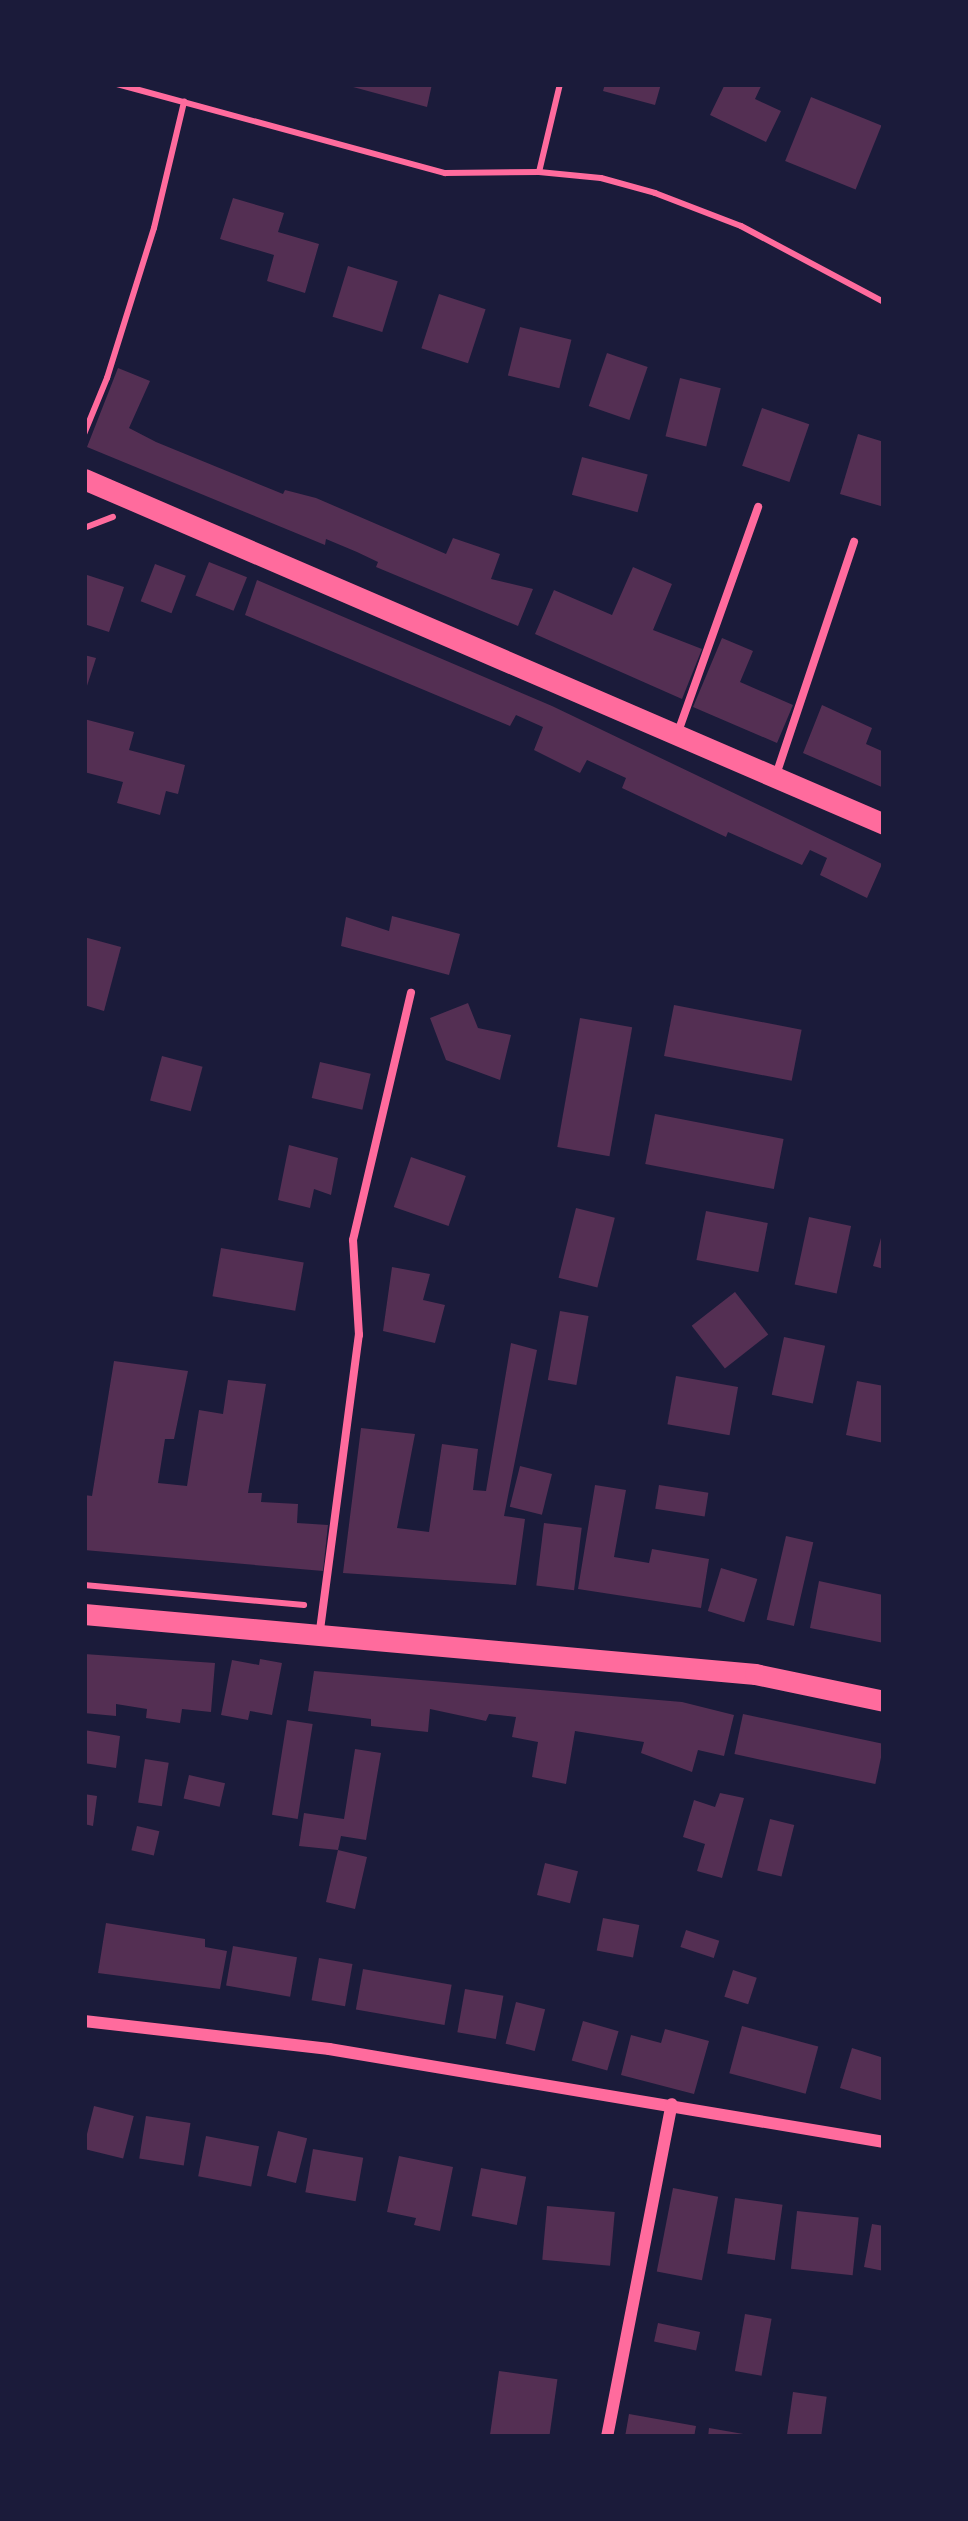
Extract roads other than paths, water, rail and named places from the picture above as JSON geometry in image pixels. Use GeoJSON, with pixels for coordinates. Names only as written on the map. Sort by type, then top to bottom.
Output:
{"type":"FeatureCollection","features":[{"type":"Feature","properties":{"kind":"main road"},"geometry":{"type":"LineString","coordinates":[[84,479],[884,824]]}},
{"type":"Feature","properties":{"kind":"main road"},"geometry":{"type":"LineString","coordinates":[[84,1614],[320,1631],[755,1674],[884,1701]]}},
{"type":"Feature","properties":{"kind":"street"},"geometry":{"type":"LineString","coordinates":[[84,2020],[329,2049],[884,2142]]}},
{"type":"Feature","properties":{"kind":"street"},"geometry":{"type":"LineString","coordinates":[[607,2437],[672,2104]]}},
{"type":"Feature","properties":{"kind":"lane"},"geometry":{"type":"LineString","coordinates":[[678,733],[758,507]]}},
{"type":"Feature","properties":{"kind":"lane"},"geometry":{"type":"LineString","coordinates":[[775,776],[854,542]]}},
{"type":"Feature","properties":{"kind":"lane"},"geometry":{"type":"LineString","coordinates":[[320,1631],[358,1335],[353,1240],[411,993]]}}]}
